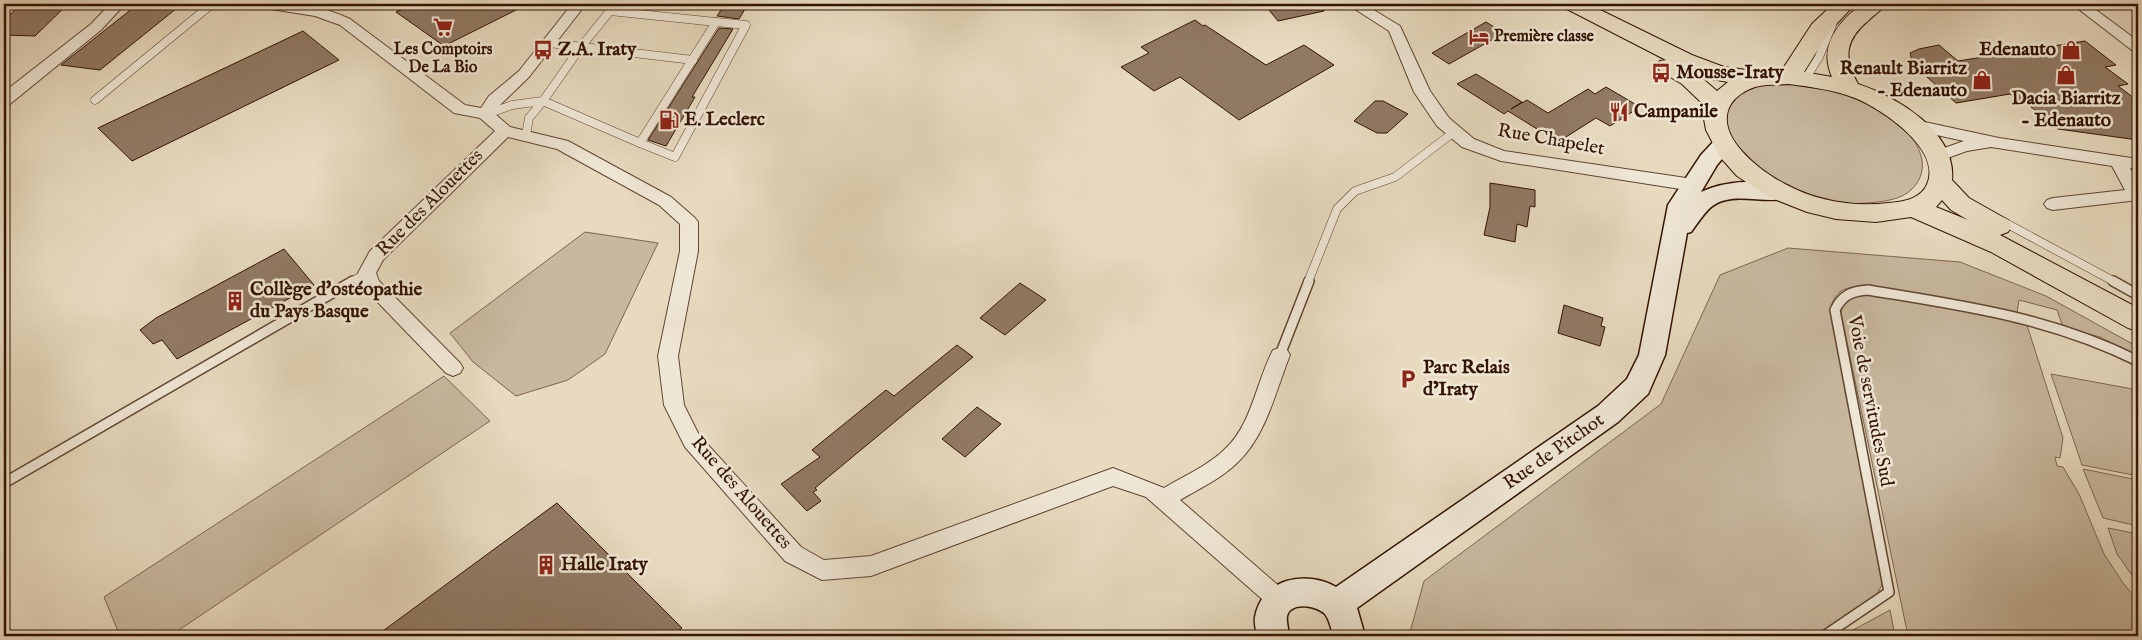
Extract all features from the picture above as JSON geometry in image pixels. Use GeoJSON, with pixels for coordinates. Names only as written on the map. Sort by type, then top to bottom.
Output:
{"type":"FeatureCollection","features":[{"type":"Feature","properties":{"kind":"main road"},"geometry":{"type":"LineString","coordinates":[[1558,4],[1637,46],[1690,79],[1718,105]]}},
{"type":"Feature","properties":{"kind":"main road"},"geometry":{"type":"LineString","coordinates":[[1572,4],[1684,60],[1720,74],[1762,78],[1798,78],[1849,88],[1874,98],[1896,110],[1916,125],[1939,156],[1941,183],[1932,197],[1914,208],[1875,215],[1827,209],[1780,192],[1746,170],[1724,145],[1715,124],[1718,105],[1734,88],[1762,78]]}},
{"type":"Feature","properties":{"kind":"main road"},"geometry":{"type":"LineString","coordinates":[[1849,88],[1840,72],[1837,54],[1843,36],[1864,11],[1876,4]]}},
{"type":"Feature","properties":{"kind":"main road"},"geometry":{"type":"LineString","coordinates":[[1798,78],[1801,61],[1820,29],[1842,6]]}},
{"type":"Feature","properties":{"kind":"main road"},"geometry":{"type":"LineString","coordinates":[[1941,183],[1960,204],[2138,304]]}},
{"type":"Feature","properties":{"kind":"main road"},"geometry":{"type":"LineString","coordinates":[[1914,208],[1943,218],[1991,240],[2138,321]]}},
{"type":"Feature","properties":{"kind":"street"},"geometry":{"type":"LineString","coordinates":[[4,100],[89,32],[118,4]]}},
{"type":"Feature","properties":{"kind":"street"},"geometry":{"type":"LineString","coordinates":[[265,4],[320,12],[335,17],[345,22],[460,109],[485,114],[495,100],[524,74],[579,4]]}},
{"type":"Feature","properties":{"kind":"street","name":"Rue Chapelet"},"geometry":{"type":"LineString","coordinates":[[1354,4],[1395,29],[1422,92],[1442,122],[1468,143],[1501,156],[1693,185]]}},
{"type":"Feature","properties":{"kind":"street"},"geometry":{"type":"LineString","coordinates":[[2079,4],[2138,48]]}},
{"type":"Feature","properties":{"kind":"street","name":"Rue des Alouettes"},"geometry":{"type":"LineString","coordinates":[[485,114],[505,131],[562,145],[665,201],[689,222],[689,251],[668,356],[674,404],[692,441],[793,554],[822,570],[871,566],[1113,477],[1153,491],[1279,600]]}},
{"type":"Feature","properties":{"kind":"street"},"geometry":{"type":"LineString","coordinates":[[1916,125],[1999,143],[2138,164]]}},
{"type":"Feature","properties":{"kind":"street","name":"Rue des Alouettes"},"geometry":{"type":"LineString","coordinates":[[453,368],[371,284],[367,272],[376,256],[494,138],[505,131]]}},
{"type":"Feature","properties":{"kind":"street"},"geometry":{"type":"LineString","coordinates":[[1939,156],[1965,146],[1999,143]]}},
{"type":"Feature","properties":{"kind":"street","name":"Rue de Pitchot"},"geometry":{"type":"LineString","coordinates":[[1337,604],[1608,414],[1638,386],[1652,356],[1677,232],[1680,205],[1709,160],[1724,145]]}},
{"type":"Feature","properties":{"kind":"street"},"geometry":{"type":"LineString","coordinates":[[2054,204],[2137,194],[2118,161]]}},
{"type":"Feature","properties":{"kind":"street"},"geometry":{"type":"LineString","coordinates":[[1677,232],[1705,199],[1739,191],[1780,192]]}},
{"type":"Feature","properties":{"kind":"street"},"geometry":{"type":"LineString","coordinates":[[1163,499],[1220,465],[1237,451],[1254,422],[1280,355]]}},
{"type":"Feature","properties":{"kind":"street"},"geometry":{"type":"LineString","coordinates":[[1273,636],[1270,618],[1279,600],[1295,592],[1314,592],[1326,596],[1337,604],[1345,614],[1349,625],[1349,636]]}},
{"type":"Feature","properties":{"kind":"lane"},"geometry":{"type":"LineString","coordinates":[[95,100],[212,4]]}},
{"type":"Feature","properties":{"kind":"lane"},"geometry":{"type":"LineString","coordinates":[[485,114],[512,105],[543,101],[640,144],[675,157],[746,25],[610,11],[580,48],[543,101],[529,118],[526,136]]}},
{"type":"Feature","properties":{"kind":"lane"},"geometry":{"type":"LineString","coordinates":[[640,144],[716,22]]}},
{"type":"Feature","properties":{"kind":"lane"},"geometry":{"type":"LineString","coordinates":[[549,43],[693,60]]}},
{"type":"Feature","properties":{"kind":"lane"},"geometry":{"type":"LineString","coordinates":[[1280,355],[1337,209],[1355,191],[1395,177],[1454,132]]}},
{"type":"Feature","properties":{"kind":"lane"},"geometry":{"type":"LineString","coordinates":[[1941,183],[1966,201],[2138,295]]}},
{"type":"Feature","properties":{"kind":"lane"},"geometry":{"type":"LineString","coordinates":[[4,483],[367,272]]}},
{"type":"Feature","properties":{"kind":"lane","name":"Voie de servitudes Sud"},"geometry":{"type":"LineString","coordinates":[[1824,636],[1889,592],[1835,310],[1840,299],[1854,291],[1868,290],[2032,319],[2109,345],[2138,361]]}},
{"type":"Feature","properties":{"kind":"shaded area"},"geometry":{"type":"Polygon","coordinates":[[[1796,83],[1832,91],[1855,99],[1888,115],[1897,122],[1913,139],[1922,159],[1919,179],[1912,189],[1903,196],[1885,201],[1866,203],[1835,202],[1803,193],[1773,179],[1748,161],[1741,154],[1730,135],[1727,126],[1729,107],[1735,99],[1750,89],[1796,83]]]}},
{"type":"Feature","properties":{"kind":"shaded area"},"geometry":{"type":"Polygon","coordinates":[[[585,232],[658,243],[605,354],[568,380],[516,396],[473,362],[450,333],[585,232]]]}},
{"type":"Feature","properties":{"kind":"shaded area"},"geometry":{"type":"Polygon","coordinates":[[[1788,248],[1960,262],[2046,296],[2138,347],[2138,356],[2100,337],[2063,327],[2057,310],[2019,300],[2017,313],[1864,286],[1851,287],[1837,294],[1830,312],[1886,577],[1875,598],[1815,636],[1409,636],[1424,581],[1661,404],[1720,275],[1788,248]]]}},
{"type":"Feature","properties":{"kind":"shaded area"},"geometry":{"type":"Polygon","coordinates":[[[1873,293],[2026,322],[2063,438],[2060,458],[2055,457],[2057,466],[2063,467],[2079,494],[2104,554],[2123,583],[2138,601],[2138,636],[1908,636],[1841,313],[1843,302],[1857,295],[1873,293]]]}},
{"type":"Feature","properties":{"kind":"shaded area"},"geometry":{"type":"Polygon","coordinates":[[[2051,374],[2138,390],[2138,476],[2082,465],[2051,374]]]}},
{"type":"Feature","properties":{"kind":"shaded area"},"geometry":{"type":"Polygon","coordinates":[[[444,376],[490,421],[170,636],[120,636],[104,597],[444,376]]]}},
{"type":"Feature","properties":{"kind":"shaded area"},"geometry":{"type":"Polygon","coordinates":[[[2083,469],[2138,480],[2138,526],[2103,518],[2083,469]]]}},
{"type":"Feature","properties":{"kind":"shaded area"},"geometry":{"type":"Polygon","coordinates":[[[2108,528],[2138,534],[2138,584],[2117,554],[2108,528]]]}},
{"type":"Feature","properties":{"kind":"shaded area"},"geometry":{"type":"Polygon","coordinates":[[[1890,610],[1895,636],[1842,636],[1890,610]]]}},
{"type":"Feature","properties":{"kind":"building"},"geometry":{"type":"Polygon","coordinates":[[[42,4],[68,4],[35,36],[4,35],[4,20],[16,9],[37,9],[42,4]]]}},
{"type":"Feature","properties":{"kind":"building"},"geometry":{"type":"Polygon","coordinates":[[[138,4],[177,8],[100,70],[61,65],[138,4]]]}},
{"type":"Feature","properties":{"kind":"building"},"geometry":{"type":"Polygon","coordinates":[[[413,4],[528,4],[444,46],[396,12],[413,4]]]}},
{"type":"Feature","properties":{"kind":"building"},"geometry":{"type":"Polygon","coordinates":[[[725,4],[748,4],[739,19],[717,16],[725,4]]]}},
{"type":"Feature","properties":{"kind":"building"},"geometry":{"type":"Polygon","coordinates":[[[1264,4],[1323,4],[1324,11],[1278,21],[1264,4]]]}},
{"type":"Feature","properties":{"kind":"building"},"geometry":{"type":"Polygon","coordinates":[[[1195,20],[1266,65],[1304,45],[1334,65],[1239,120],[1180,77],[1154,91],[1121,67],[1149,53],[1141,47],[1195,20]]]}},
{"type":"Feature","properties":{"kind":"building"},"geometry":{"type":"Polygon","coordinates":[[[1486,22],[1504,33],[1449,64],[1432,53],[1486,22]]]}},
{"type":"Feature","properties":{"kind":"building"},"geometry":{"type":"Polygon","coordinates":[[[719,28],[733,29],[692,97],[695,97],[666,146],[648,140],[719,28]]]}},
{"type":"Feature","properties":{"kind":"building"},"geometry":{"type":"Polygon","coordinates":[[[303,31],[339,60],[132,161],[98,128],[303,31]]]}},
{"type":"Feature","properties":{"kind":"building"},"geometry":{"type":"Polygon","coordinates":[[[2085,41],[2116,65],[2105,67],[2128,84],[2118,86],[2138,101],[2138,140],[2058,129],[2025,102],[2021,102],[2010,94],[1956,103],[1918,69],[1912,61],[1910,53],[1939,45],[1958,61],[2085,41]]]}},
{"type":"Feature","properties":{"kind":"building"},"geometry":{"type":"Polygon","coordinates":[[[1476,74],[1522,102],[1511,109],[1527,100],[1548,113],[1588,89],[1595,94],[1606,87],[1640,107],[1610,126],[1596,118],[1558,142],[1508,111],[1504,114],[1457,84],[1476,74]]]}},
{"type":"Feature","properties":{"kind":"building"},"geometry":{"type":"Polygon","coordinates":[[[1375,101],[1383,101],[1408,114],[1387,133],[1377,133],[1354,121],[1375,101]]]}},
{"type":"Feature","properties":{"kind":"building"},"geometry":{"type":"Polygon","coordinates":[[[1490,183],[1535,190],[1535,207],[1530,206],[1527,227],[1517,224],[1515,242],[1484,235],[1490,207],[1490,183]]]}},
{"type":"Feature","properties":{"kind":"building","name":"Collège d'ostéopathie du Pays Basque"},"geometry":{"type":"Polygon","coordinates":[[[284,249],[314,285],[177,359],[162,340],[153,344],[140,330],[156,318],[284,249]]]}},
{"type":"Feature","properties":{"kind":"building"},"geometry":{"type":"Polygon","coordinates":[[[1020,283],[1046,300],[1005,335],[980,318],[1020,283]]]}},
{"type":"Feature","properties":{"kind":"building"},"geometry":{"type":"Polygon","coordinates":[[[1564,305],[1603,318],[1601,326],[1605,327],[1600,346],[1558,333],[1564,305]]]}},
{"type":"Feature","properties":{"kind":"building"},"geometry":{"type":"Polygon","coordinates":[[[957,345],[973,357],[815,488],[817,490],[813,492],[821,501],[807,511],[781,484],[820,457],[812,450],[886,390],[894,396],[957,345]]]}},
{"type":"Feature","properties":{"kind":"building"},"geometry":{"type":"Polygon","coordinates":[[[977,407],[1001,424],[965,457],[942,439],[977,407]]]}},
{"type":"Feature","properties":{"kind":"building","name":"Halle Iraty"},"geometry":{"type":"Polygon","coordinates":[[[557,503],[682,628],[673,636],[376,636],[557,503]]]}},
{"type":"Feature","properties":{"kind":"place","name":"Les Comptoirs De La Bio"},"geometry":{"type":"Point","coordinates":[443,27]}},
{"type":"Feature","properties":{"kind":"place","name":"Première classe"},"geometry":{"type":"Point","coordinates":[1479,37]}},
{"type":"Feature","properties":{"kind":"place","name":"Z.A. Iraty"},"geometry":{"type":"Point","coordinates":[543,50]}},
{"type":"Feature","properties":{"kind":"place","name":"Edenauto"},"geometry":{"type":"Point","coordinates":[2071,50]}},
{"type":"Feature","properties":{"kind":"place","name":"Mousse-Iraty"},"geometry":{"type":"Point","coordinates":[1661,73]}},
{"type":"Feature","properties":{"kind":"place","name":"Dacia Biarritz - Edenauto"},"geometry":{"type":"Point","coordinates":[2066,75]}},
{"type":"Feature","properties":{"kind":"place","name":"Renault Biarritz - Edenauto"},"geometry":{"type":"Point","coordinates":[1982,80]}},
{"type":"Feature","properties":{"kind":"place","name":"Campanile"},"geometry":{"type":"Point","coordinates":[1619,112]}},
{"type":"Feature","properties":{"kind":"place","name":"E. Leclerc"},"geometry":{"type":"Point","coordinates":[669,120]}},
{"type":"Feature","properties":{"kind":"place","name":"Collège d'ostéopathie du Pays Basque"},"geometry":{"type":"Point","coordinates":[235,301]}},
{"type":"Feature","properties":{"kind":"place","name":"Parc Relais d’Iraty"},"geometry":{"type":"Point","coordinates":[1408,379]}},
{"type":"Feature","properties":{"kind":"place","name":"Halle Iraty"},"geometry":{"type":"Point","coordinates":[546,565]}}]}
